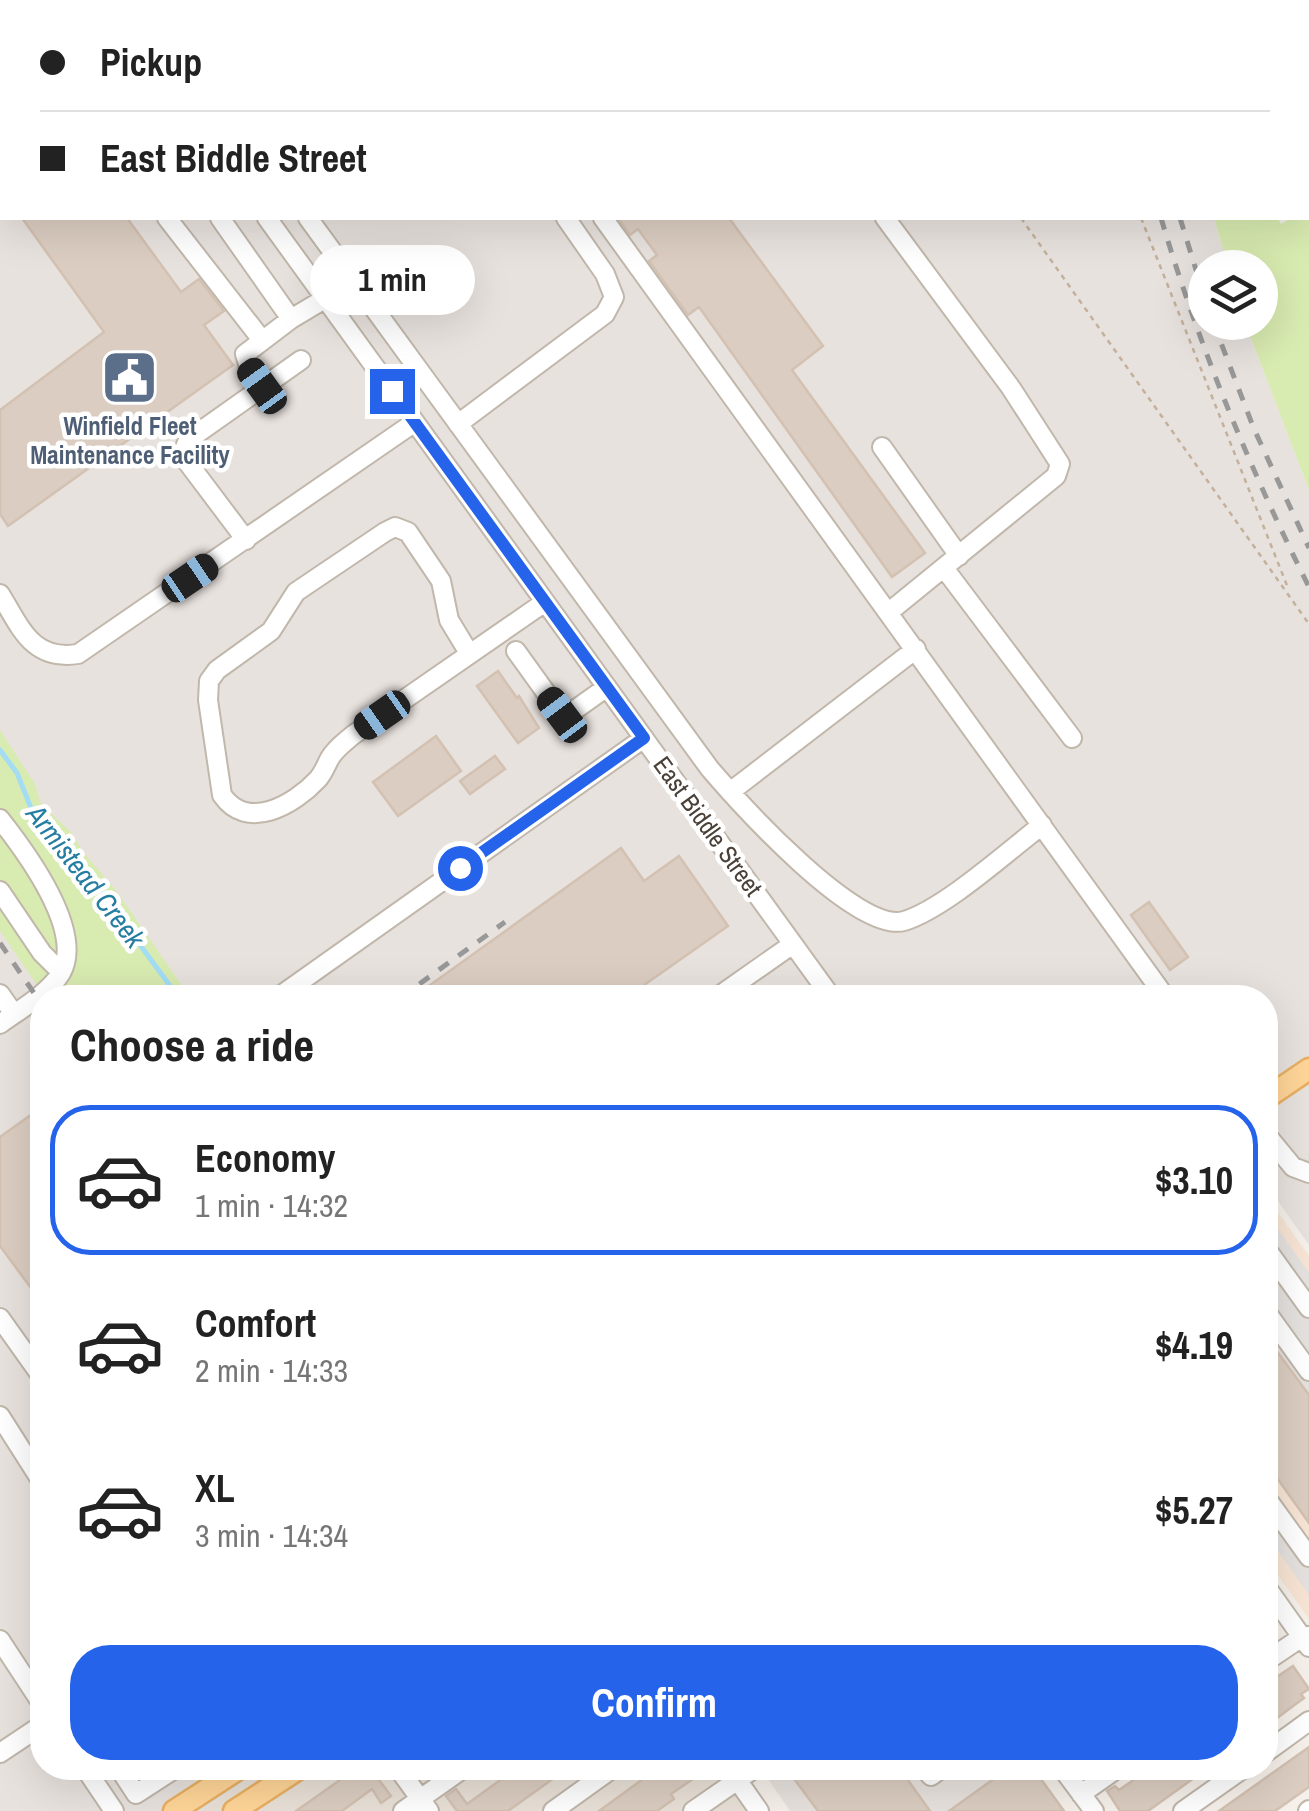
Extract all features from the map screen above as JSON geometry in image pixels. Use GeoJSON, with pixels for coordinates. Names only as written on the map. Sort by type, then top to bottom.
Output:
{"type":"FeatureCollection","features":[{"type":"Feature","properties":{"kind":"main road"},"geometry":{"type":"LineString","coordinates":[[1278,1090],[1309,1069]]}},
{"type":"Feature","properties":{"kind":"main road"},"geometry":{"type":"LineString","coordinates":[[174,1811],[218,1780]]}},
{"type":"Feature","properties":{"kind":"main road"},"geometry":{"type":"LineString","coordinates":[[234,1811],[282,1780]]}},
{"type":"Feature","properties":{"kind":"street"},"geometry":{"type":"LineString","coordinates":[[169,220],[262,340]]}},
{"type":"Feature","properties":{"kind":"street"},"geometry":{"type":"LineString","coordinates":[[221,220],[291,319]]}},
{"type":"Feature","properties":{"kind":"street","name":"East Biddle Street"},"geometry":{"type":"LineString","coordinates":[[268,220],[823,985]]}},
{"type":"Feature","properties":{"kind":"street"},"geometry":{"type":"LineString","coordinates":[[309,220],[710,770],[776,842],[868,914],[901,922],[938,904],[1042,825]]}},
{"type":"Feature","properties":{"kind":"street"},"geometry":{"type":"LineString","coordinates":[[458,424],[605,314],[614,296],[567,220]]}},
{"type":"Feature","properties":{"kind":"street"},"geometry":{"type":"LineString","coordinates":[[603,220],[1157,985]]}},
{"type":"Feature","properties":{"kind":"street"},"geometry":{"type":"LineString","coordinates":[[886,220],[1011,388],[1060,464],[1056,476],[889,612]]}},
{"type":"Feature","properties":{"kind":"street"},"geometry":{"type":"LineString","coordinates":[[262,386],[245,360],[248,350],[326,298]]}},
{"type":"Feature","properties":{"kind":"street"},"geometry":{"type":"LineString","coordinates":[[246,540],[198,480],[182,450],[188,440],[301,360]]}},
{"type":"Feature","properties":{"kind":"street"},"geometry":{"type":"LineString","coordinates":[[0,594],[26,635],[42,650],[62,656],[78,654],[415,422]]}},
{"type":"Feature","properties":{"kind":"street"},"geometry":{"type":"LineString","coordinates":[[882,447],[952,562],[1072,738]]}},
{"type":"Feature","properties":{"kind":"street"},"geometry":{"type":"LineString","coordinates":[[469,653],[449,620],[441,581],[416,543],[402,528],[385,532],[296,592],[271,631],[217,670],[210,681],[208,700],[222,795],[230,806],[244,814],[272,811],[292,801],[322,774],[345,742],[545,602]]}},
{"type":"Feature","properties":{"kind":"street"},"geometry":{"type":"LineString","coordinates":[[730,792],[916,649]]}},
{"type":"Feature","properties":{"kind":"street"},"geometry":{"type":"LineString","coordinates":[[516,652],[562,715],[607,687]]}},
{"type":"Feature","properties":{"kind":"street"},"geometry":{"type":"LineString","coordinates":[[295,985],[644,738]]}},
{"type":"Feature","properties":{"kind":"street"},"geometry":{"type":"LineString","coordinates":[[0,819],[54,902],[65,929],[68,952],[62,972],[47,985]]}},
{"type":"Feature","properties":{"kind":"street"},"geometry":{"type":"LineString","coordinates":[[0,891],[42,952],[62,972]]}},
{"type":"Feature","properties":{"kind":"street"},"geometry":{"type":"LineString","coordinates":[[735,985],[793,944]]}},
{"type":"Feature","properties":{"kind":"street"},"geometry":{"type":"LineString","coordinates":[[0,994],[7,1019],[30,999]]}},
{"type":"Feature","properties":{"kind":"street"},"geometry":{"type":"LineString","coordinates":[[1278,1150],[1292,1168],[1309,1173]]}},
{"type":"Feature","properties":{"kind":"street"},"geometry":{"type":"LineString","coordinates":[[1278,1266],[1309,1308]]}},
{"type":"Feature","properties":{"kind":"street"},"geometry":{"type":"LineString","coordinates":[[0,1318],[30,1360]]}},
{"type":"Feature","properties":{"kind":"street"},"geometry":{"type":"LineString","coordinates":[[1278,1328],[1309,1371]]}},
{"type":"Feature","properties":{"kind":"street"},"geometry":{"type":"LineString","coordinates":[[0,1416],[30,1463]]}},
{"type":"Feature","properties":{"kind":"street"},"geometry":{"type":"LineString","coordinates":[[1278,1514],[1309,1557]]}},
{"type":"Feature","properties":{"kind":"street"},"geometry":{"type":"LineString","coordinates":[[1278,1589],[1307,1635],[1278,1654]]}},
{"type":"Feature","properties":{"kind":"street"},"geometry":{"type":"LineString","coordinates":[[0,1640],[30,1686]]}},
{"type":"Feature","properties":{"kind":"street"},"geometry":{"type":"LineString","coordinates":[[1278,1743],[1309,1721]]}},
{"type":"Feature","properties":{"kind":"street"},"geometry":{"type":"LineString","coordinates":[[0,1753],[30,1733]]}},
{"type":"Feature","properties":{"kind":"street"},"geometry":{"type":"LineString","coordinates":[[93,1780],[114,1811]]}},
{"type":"Feature","properties":{"kind":"street"},"geometry":{"type":"LineString","coordinates":[[127,1780],[136,1794],[158,1780]]}},
{"type":"Feature","properties":{"kind":"street"},"geometry":{"type":"LineString","coordinates":[[406,1780],[424,1805]]}},
{"type":"Feature","properties":{"kind":"street"},"geometry":{"type":"LineString","coordinates":[[403,1811],[424,1805],[451,1780]]}},
{"type":"Feature","properties":{"kind":"street"},"geometry":{"type":"LineString","coordinates":[[553,1811],[597,1780]]}},
{"type":"Feature","properties":{"kind":"street"},"geometry":{"type":"LineString","coordinates":[[693,1811],[727,1780]]}},
{"type":"Feature","properties":{"kind":"street"},"geometry":{"type":"LineString","coordinates":[[738,1780],[759,1811]]}},
{"type":"Feature","properties":{"kind":"street"},"geometry":{"type":"LineString","coordinates":[[1071,1780],[1094,1811]]}},
{"type":"Feature","properties":{"kind":"street"},"geometry":{"type":"LineString","coordinates":[[1082,1794],[1101,1780]]}},
{"type":"Feature","properties":{"kind":"street"},"geometry":{"type":"LineString","coordinates":[[1184,1811],[1227,1780]]}},
{"type":"Feature","properties":{"kind":"path"},"geometry":{"type":"LineString","coordinates":[[1023,220],[1309,624]]}},
{"type":"Feature","properties":{"kind":"path"},"geometry":{"type":"LineString","coordinates":[[1142,220],[1290,594]]}},
{"type":"Feature","properties":{"kind":"shaded area"},"geometry":{"type":"Polygon","coordinates":[[[0,220],[1215,220],[1223,250],[1188,250],[1188,340],[1252,340],[1309,490],[1309,1245],[1278,1201],[1278,985],[30,985],[30,1780],[249,1780],[203,1811],[0,1811],[0,220]]]}},
{"type":"Feature","properties":{"kind":"shaded area"},"geometry":{"type":"Polygon","coordinates":[[[1278,1212],[1309,1256],[1309,1619],[1278,1575],[1278,1212]]]}},
{"type":"Feature","properties":{"kind":"shaded area"},"geometry":{"type":"Polygon","coordinates":[[[1278,1229],[1309,1272],[1309,1394],[1278,1352],[1278,1229]]]}},
{"type":"Feature","properties":{"kind":"shaded area"},"geometry":{"type":"Polygon","coordinates":[[[1278,1496],[1309,1539],[1309,1595],[1278,1551],[1278,1496]]]}},
{"type":"Feature","properties":{"kind":"shaded area"},"geometry":{"type":"Polygon","coordinates":[[[248,1780],[745,1780],[766,1811],[202,1811],[248,1780]]]}},
{"type":"Feature","properties":{"kind":"shaded area"},"geometry":{"type":"Polygon","coordinates":[[[769,1780],[1038,1780],[1060,1811],[790,1811],[769,1780]]]}},
{"type":"Feature","properties":{"kind":"green space"},"geometry":{"type":"Polygon","coordinates":[[[1215,220],[1279,220],[1281,224],[1288,220],[1309,220],[1309,490],[1252,340],[1278,340],[1278,250],[1223,250],[1215,220]]]}},
{"type":"Feature","properties":{"kind":"green space"},"geometry":{"type":"Polygon","coordinates":[[[0,730],[35,784],[41,804],[72,833],[182,985],[37,985],[0,931],[0,730]]]}},
{"type":"Feature","properties":{"kind":"building","name":"Winfield Fleet Maintenance Facility"},"geometry":{"type":"Polygon","coordinates":[[[23,220],[128,220],[181,292],[199,279],[224,311],[204,325],[233,365],[8,526],[0,514],[0,410],[104,332],[23,220]]]}},
{"type":"Feature","properties":{"kind":"building"},"geometry":{"type":"Polygon","coordinates":[[[619,220],[730,220],[823,346],[792,370],[925,553],[892,577],[699,307],[688,315],[649,261],[657,255],[638,229],[630,235],[619,220]]]}},
{"type":"Feature","properties":{"kind":"building"},"geometry":{"type":"Polygon","coordinates":[[[498,671],[539,728],[518,743],[477,686],[498,671]]]}},
{"type":"Feature","properties":{"kind":"building"},"geometry":{"type":"Polygon","coordinates":[[[436,736],[461,771],[398,816],[373,782],[436,736]]]}},
{"type":"Feature","properties":{"kind":"building"},"geometry":{"type":"Polygon","coordinates":[[[495,756],[505,769],[470,794],[460,781],[495,756]]]}},
{"type":"Feature","properties":{"kind":"building"},"geometry":{"type":"Polygon","coordinates":[[[621,848],[644,881],[679,856],[728,926],[644,985],[430,985],[621,848]]]}},
{"type":"Feature","properties":{"kind":"building"},"geometry":{"type":"Polygon","coordinates":[[[1149,902],[1188,957],[1170,970],[1131,915],[1149,902]]]}},
{"type":"Feature","properties":{"kind":"building"},"geometry":{"type":"Polygon","coordinates":[[[30,1116],[30,1287],[0,1246],[0,1137],[30,1116]]]}},
{"type":"Feature","properties":{"kind":"building"},"geometry":{"type":"Polygon","coordinates":[[[1278,1353],[1309,1395],[1309,1523],[1278,1479],[1278,1353]]]}},
{"type":"Feature","properties":{"kind":"building"},"geometry":{"type":"Polygon","coordinates":[[[1293,1666],[1309,1689],[1301,1694],[1304,1698],[1278,1717],[1278,1676],[1293,1666]]]}},
{"type":"Feature","properties":{"kind":"building"},"geometry":{"type":"Polygon","coordinates":[[[1309,1747],[1309,1787],[1275,1811],[1219,1811],[1263,1780],[1278,1780],[1278,1769],[1309,1747]]]}},
{"type":"Feature","properties":{"kind":"building"},"geometry":{"type":"Polygon","coordinates":[[[340,1780],[379,1780],[391,1796],[381,1803],[372,1789],[342,1811],[296,1811],[340,1780]]]}},
{"type":"Feature","properties":{"kind":"building"},"geometry":{"type":"Polygon","coordinates":[[[500,1780],[551,1780],[508,1811],[457,1811],[446,1796],[456,1789],[467,1804],[500,1780]]]}},
{"type":"Feature","properties":{"kind":"building"},"geometry":{"type":"Polygon","coordinates":[[[642,1780],[691,1780],[671,1794],[674,1799],[657,1811],[599,1811],[642,1780]]]}},
{"type":"Feature","properties":{"kind":"building"},"geometry":{"type":"Polygon","coordinates":[[[795,1780],[908,1780],[930,1811],[818,1811],[795,1780]]]}},
{"type":"Feature","properties":{"kind":"building"},"geometry":{"type":"Polygon","coordinates":[[[992,1780],[1042,1780],[1064,1811],[949,1811],[992,1780]]]}},
{"type":"Feature","properties":{"kind":"building"},"geometry":{"type":"Polygon","coordinates":[[[1134,1780],[1191,1780],[1148,1811],[1120,1811],[1107,1791],[1115,1786],[1119,1790],[1134,1780]]]}},
{"type":"Feature","properties":{"kind":"waterway","name":"Armistead Creek"},"geometry":{"type":"LineString","coordinates":[[0,750],[17,773],[33,813],[77,859],[169,985]]}},
{"type":"Feature","properties":{"kind":"railway"},"geometry":{"type":"LineString","coordinates":[[1162,220],[1227,406],[1309,587]]}},
{"type":"Feature","properties":{"kind":"railway"},"geometry":{"type":"LineString","coordinates":[[1181,220],[1190,250]]}},
{"type":"Feature","properties":{"kind":"railway"},"geometry":{"type":"LineString","coordinates":[[1220,340],[1254,429],[1309,548]]}},
{"type":"Feature","properties":{"kind":"railway"},"geometry":{"type":"LineString","coordinates":[[418,985],[505,922]]}},
{"type":"Feature","properties":{"kind":"railway"},"geometry":{"type":"LineString","coordinates":[[0,943],[30,987]]}},
{"type":"Feature","properties":{"kind":"place","name":"Winfield Fleet Maintenance Facility"},"geometry":{"type":"Point","coordinates":[130,377]}},
{"type":"Feature","properties":{"kind":"route"},"geometry":{"type":"LineString","coordinates":[[392,391],[644,738],[460,868]]}}]}
